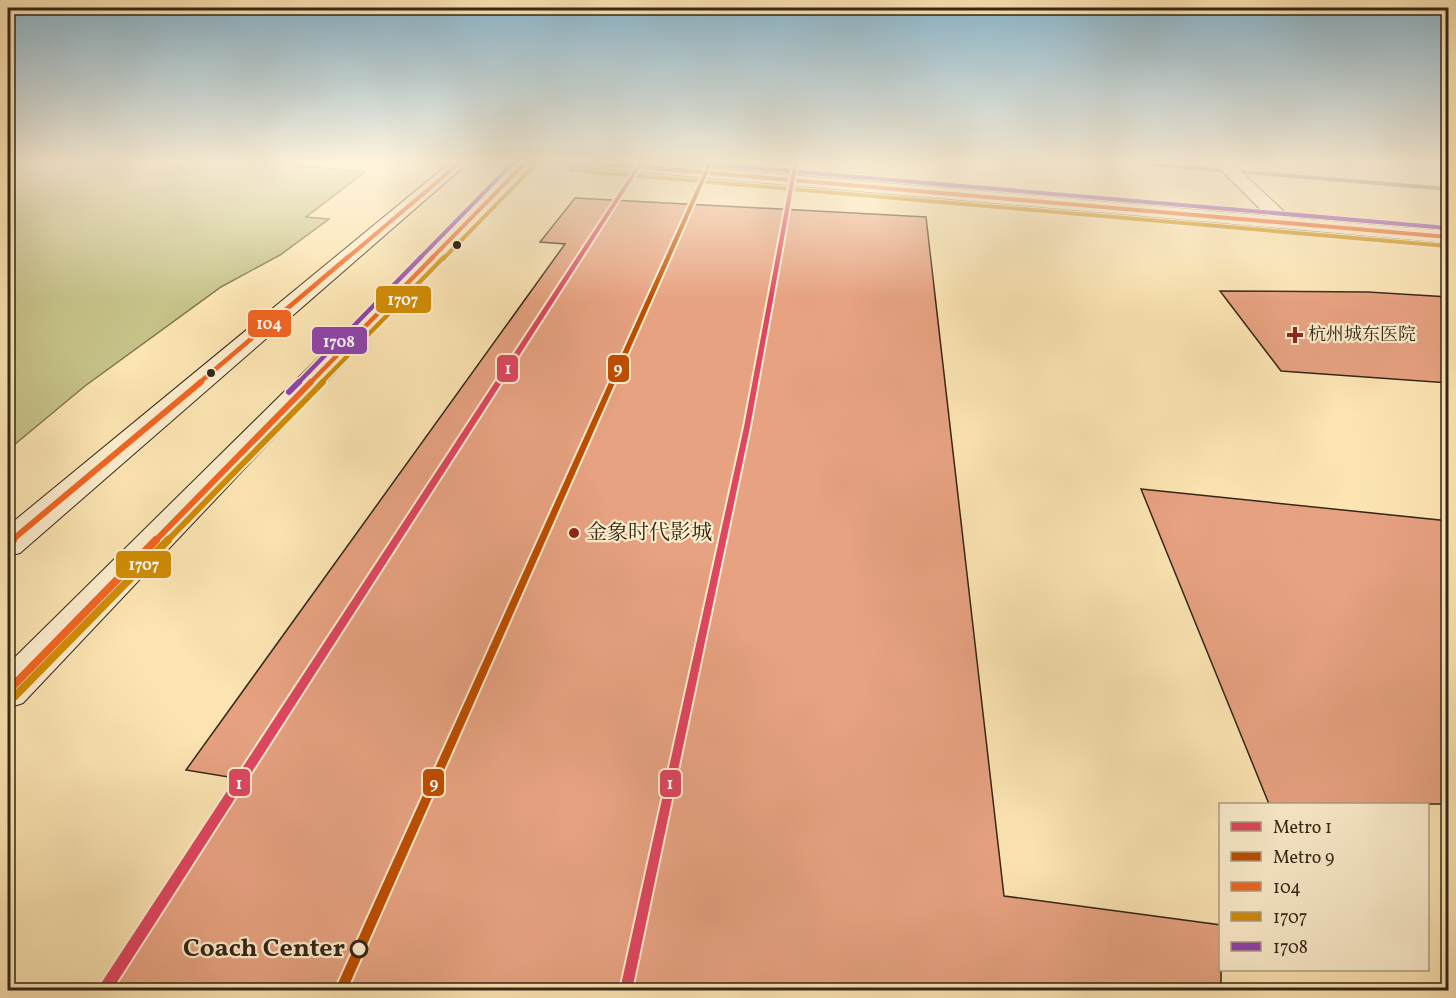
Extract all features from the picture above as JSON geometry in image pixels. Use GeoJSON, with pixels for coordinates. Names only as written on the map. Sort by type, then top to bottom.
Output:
{"type":"FeatureCollection","features":[{"type":"Feature","properties":{"kind":"main road"},"geometry":{"type":"LineString","coordinates":[[8,544],[407,208]]}},
{"type":"Feature","properties":{"kind":"main road"},"geometry":{"type":"LineString","coordinates":[[8,691],[481,208]]}},
{"type":"Feature","properties":{"kind":"main road"},"geometry":{"type":"LineString","coordinates":[[1108,208],[1449,237]]}},
{"type":"Feature","properties":{"kind":"main road"},"geometry":{"type":"LineString","coordinates":[[1269,208],[1285,223]]}},
{"type":"Feature","properties":{"kind":"shaded area"},"geometry":{"type":"Polygon","coordinates":[[[8,208],[318,208],[306,217],[329,219],[280,255],[221,287],[85,386],[8,450],[8,208]]]}},
{"type":"Feature","properties":{"kind":"building","name":"Coach Center"},"geometry":{"type":"Polygon","coordinates":[[[567,208],[752,208],[926,217],[1004,896],[1219,925],[1221,990],[107,990],[241,779],[186,770],[565,244],[540,242],[567,208]]]}},
{"type":"Feature","properties":{"kind":"building"},"geometry":{"type":"Polygon","coordinates":[[[1220,291],[1368,292],[1449,297],[1449,383],[1281,371],[1220,291]]]}},
{"type":"Feature","properties":{"kind":"building"},"geometry":{"type":"Polygon","coordinates":[[[1141,489],[1449,521],[1449,804],[1269,803],[1141,489]]]}},
{"type":"Feature","properties":{"kind":"metro line","name":"1"},"geometry":{"type":"LineString","coordinates":[[105,990],[612,208]]}},
{"type":"Feature","properties":{"kind":"metro line","name":"9"},"geometry":{"type":"LineString","coordinates":[[341,990],[690,208]]}},
{"type":"Feature","properties":{"kind":"metro line","name":"1"},"geometry":{"type":"LineString","coordinates":[[626,990],[747,427],[787,208]]}},
{"type":"Feature","properties":{"kind":"transit line","name":"104"},"geometry":{"type":"LineString","coordinates":[[8,544],[407,208]]}},
{"type":"Feature","properties":{"kind":"transit line","name":"1708"},"geometry":{"type":"LineString","coordinates":[[289,392],[469,208]]}},
{"type":"Feature","properties":{"kind":"transit line","name":"104"},"geometry":{"type":"LineString","coordinates":[[8,691],[481,208]]}},
{"type":"Feature","properties":{"kind":"transit line","name":"1707"},"geometry":{"type":"LineString","coordinates":[[14,697],[493,208]]}},
{"type":"Feature","properties":{"kind":"transit line","name":"1707"},"geometry":{"type":"LineString","coordinates":[[1004,208],[1447,246]]}},
{"type":"Feature","properties":{"kind":"transit line","name":"104"},"geometry":{"type":"LineString","coordinates":[[1109,208],[1448,237]]}},
{"type":"Feature","properties":{"kind":"transit line","name":"1708"},"geometry":{"type":"LineString","coordinates":[[1211,208],[1448,228]]}},
{"type":"Feature","properties":{"kind":"place","name":"杭州城东医院"},"geometry":{"type":"Point","coordinates":[1295,335]}},
{"type":"Feature","properties":{"kind":"place","name":"金象时代影城"},"geometry":{"type":"Point","coordinates":[574,533]}},
{"type":"Feature","properties":{"kind":"place","name":"Coach Center"},"geometry":{"type":"Point","coordinates":[359,949]}}]}
